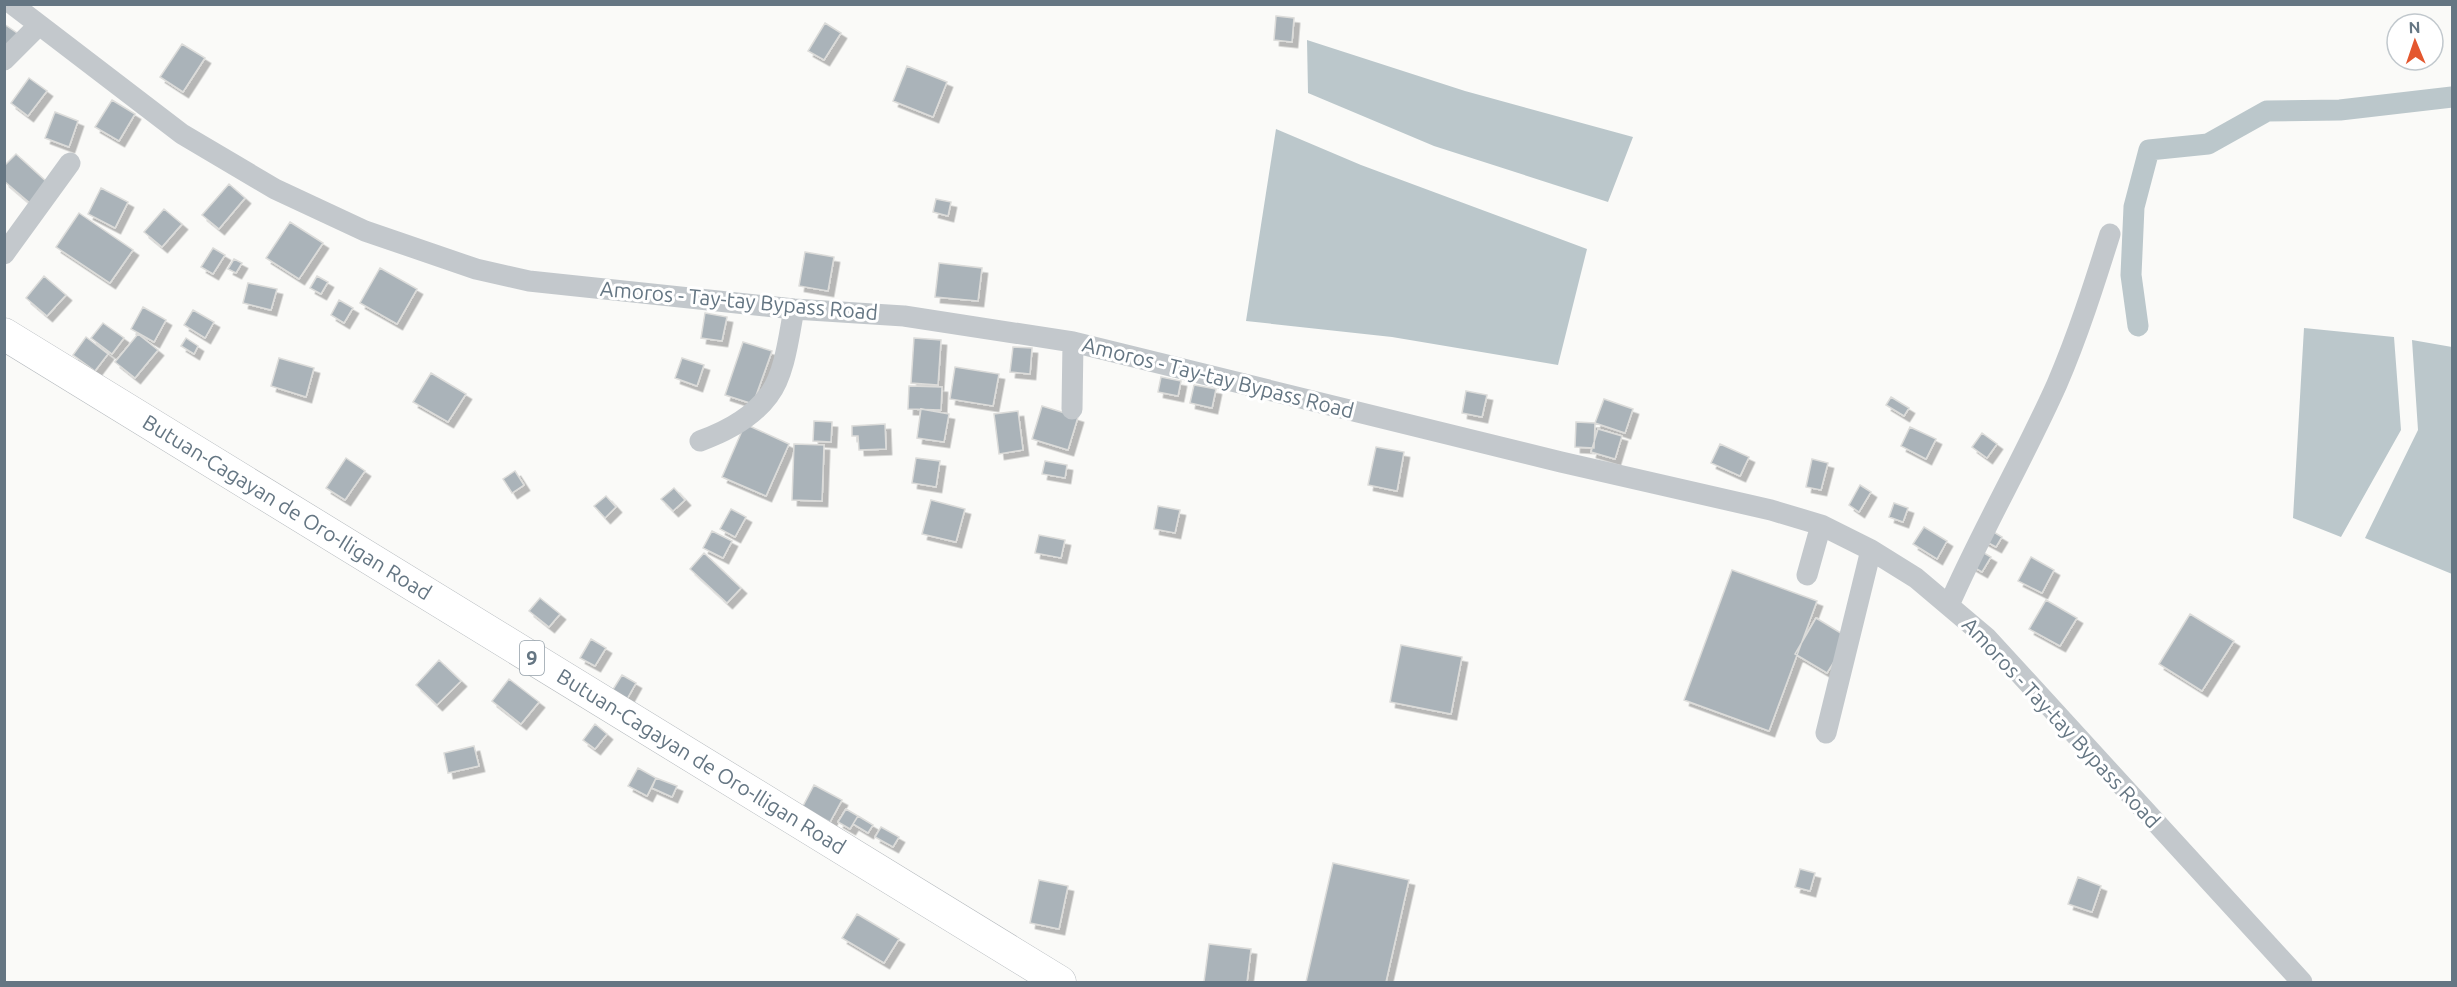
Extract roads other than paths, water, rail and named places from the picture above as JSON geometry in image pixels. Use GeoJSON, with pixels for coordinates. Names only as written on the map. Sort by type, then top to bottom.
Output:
{"type":"FeatureCollection","features":[{"type":"Feature","properties":{"kind":"highway","name":"Butuan-Cagayan de Oro-Iligan Road"},"geometry":{"type":"LineString","coordinates":[[4,334],[1060,982]]}},
{"type":"Feature","properties":{"kind":"street","name":"Amoros - Tay-tay Bypass Road"},"geometry":{"type":"LineString","coordinates":[[12,4],[182,134],[275,189],[365,231],[476,269],[529,281],[794,309],[904,316],[1073,342],[1561,462],[1771,510],[1821,525],[1871,550],[1916,578],[1987,638],[2302,982]]}},
{"type":"Feature","properties":{"kind":"street"},"geometry":{"type":"LineString","coordinates":[[4,60],[38,26]]}},
{"type":"Feature","properties":{"kind":"street"},"geometry":{"type":"LineString","coordinates":[[4,254],[70,164]]}},
{"type":"Feature","properties":{"kind":"street"},"geometry":{"type":"LineString","coordinates":[[1949,605],[2056,385],[2088,306],[2110,234]]}},
{"type":"Feature","properties":{"kind":"street"},"geometry":{"type":"LineString","coordinates":[[700,441],[733,426],[770,394],[784,360],[794,309]]}},
{"type":"Feature","properties":{"kind":"street"},"geometry":{"type":"LineString","coordinates":[[1072,409],[1073,342]]}},
{"type":"Feature","properties":{"kind":"street"},"geometry":{"type":"LineString","coordinates":[[1807,575],[1821,525]]}},
{"type":"Feature","properties":{"kind":"street"},"geometry":{"type":"LineString","coordinates":[[1826,733],[1871,550]]}},
{"type":"Feature","properties":{"kind":"waterway"},"geometry":{"type":"LineString","coordinates":[[2138,326],[2131,275],[2134,207],[2149,150],[2208,144],[2267,111],[2340,110],[2452,97]]}}]}
